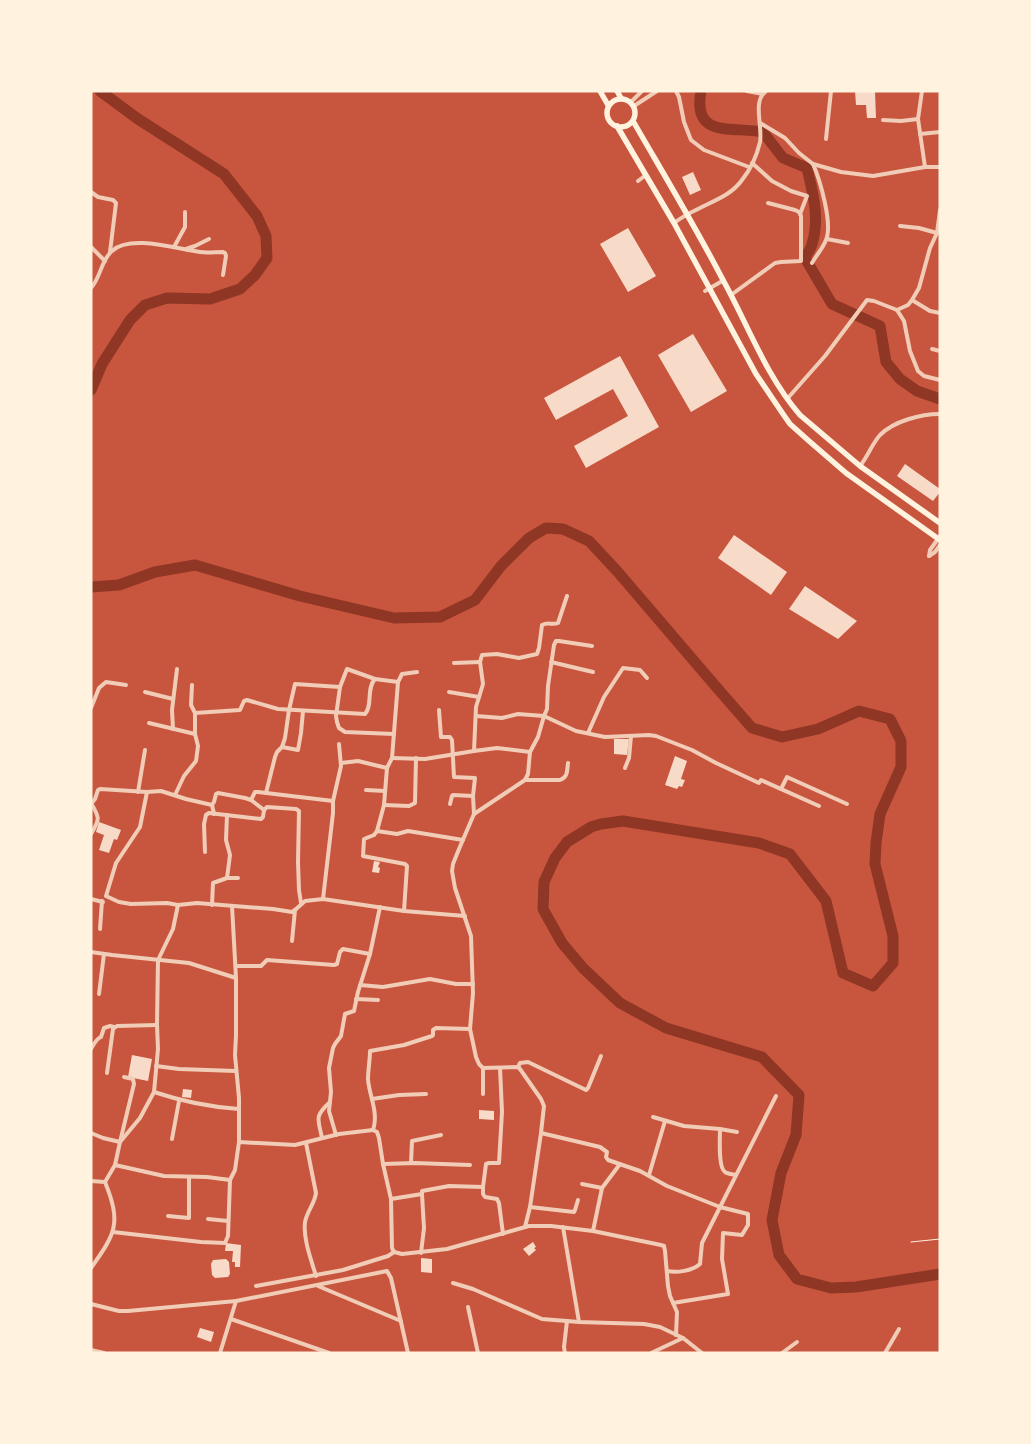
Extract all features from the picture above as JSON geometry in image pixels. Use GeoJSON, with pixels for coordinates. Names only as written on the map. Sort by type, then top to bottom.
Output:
{"type":"FeatureCollection","features":[{"type":"Feature","properties":{"kind":"main road"},"geometry":{"type":"LineString","coordinates":[[600,91],[608,105],[607,116],[611,123],[616,126],[674,223],[708,290],[756,374],[790,424],[846,473],[939,538]]}},
{"type":"Feature","properties":{"kind":"main road"},"geometry":{"type":"LineString","coordinates":[[616,126],[626,126],[633,120],[635,115],[632,104],[621,98],[617,91]]}},
{"type":"Feature","properties":{"kind":"main road"},"geometry":{"type":"LineString","coordinates":[[608,105],[614,100],[621,98]]}},
{"type":"Feature","properties":{"kind":"main road"},"geometry":{"type":"LineString","coordinates":[[633,120],[724,280],[759,352],[787,399],[800,415],[860,466],[940,523]]}},
{"type":"Feature","properties":{"kind":"street"},"geometry":{"type":"LineString","coordinates":[[632,104],[642,91]]}},
{"type":"Feature","properties":{"kind":"street"},"geometry":{"type":"LineString","coordinates":[[632,104],[657,91]]}},
{"type":"Feature","properties":{"kind":"street"},"geometry":{"type":"LineString","coordinates":[[676,91],[691,140],[704,150],[749,167]]}},
{"type":"Feature","properties":{"kind":"street"},"geometry":{"type":"LineString","coordinates":[[674,223],[731,191],[744,178],[758,149],[760,123],[758,107],[764,92],[746,91]]}},
{"type":"Feature","properties":{"kind":"street"},"geometry":{"type":"LineString","coordinates":[[826,139],[831,91]]}},
{"type":"Feature","properties":{"kind":"street"},"geometry":{"type":"LineString","coordinates":[[922,91],[918,118],[925,167]]}},
{"type":"Feature","properties":{"kind":"street"},"geometry":{"type":"LineString","coordinates":[[883,120],[901,121],[918,118]]}},
{"type":"Feature","properties":{"kind":"street"},"geometry":{"type":"LineString","coordinates":[[760,123],[785,138],[813,164],[841,172],[878,176],[925,167],[940,167]]}},
{"type":"Feature","properties":{"kind":"street"},"geometry":{"type":"LineString","coordinates":[[920,134],[940,132]]}},
{"type":"Feature","properties":{"kind":"street"},"geometry":{"type":"LineString","coordinates":[[752,163],[772,181],[791,191],[807,196],[800,214]]}},
{"type":"Feature","properties":{"kind":"street"},"geometry":{"type":"LineString","coordinates":[[812,263],[827,239],[825,201],[813,164]]}},
{"type":"Feature","properties":{"kind":"street"},"geometry":{"type":"LineString","coordinates":[[638,181],[646,175]]}},
{"type":"Feature","properties":{"kind":"street"},"geometry":{"type":"LineString","coordinates":[[91,192],[95,196],[113,200],[116,203],[110,252]]}},
{"type":"Feature","properties":{"kind":"street"},"geometry":{"type":"LineString","coordinates":[[731,295],[775,263],[801,261],[802,220],[800,214],[795,210],[768,203]]}},
{"type":"Feature","properties":{"kind":"street"},"geometry":{"type":"LineString","coordinates":[[787,399],[819,363],[868,300],[897,310],[904,308],[912,300],[919,288],[930,248],[937,233],[940,210]]}},
{"type":"Feature","properties":{"kind":"street"},"geometry":{"type":"LineString","coordinates":[[174,247],[185,227],[185,212]]}},
{"type":"Feature","properties":{"kind":"street"},"geometry":{"type":"LineString","coordinates":[[900,226],[937,233]]}},
{"type":"Feature","properties":{"kind":"street"},"geometry":{"type":"LineString","coordinates":[[183,249],[210,239]]}},
{"type":"Feature","properties":{"kind":"street"},"geometry":{"type":"LineString","coordinates":[[827,239],[848,243]]}},
{"type":"Feature","properties":{"kind":"street"},"geometry":{"type":"LineString","coordinates":[[91,288],[110,252],[118,246],[134,243],[201,252],[225,253],[223,274]]}},
{"type":"Feature","properties":{"kind":"street"},"geometry":{"type":"LineString","coordinates":[[91,247],[105,260]]}},
{"type":"Feature","properties":{"kind":"street"},"geometry":{"type":"LineString","coordinates":[[91,279],[96,281]]}},
{"type":"Feature","properties":{"kind":"street"},"geometry":{"type":"LineString","coordinates":[[708,290],[724,280]]}},
{"type":"Feature","properties":{"kind":"street"},"geometry":{"type":"LineString","coordinates":[[912,300],[917,305],[930,311],[940,312]]}},
{"type":"Feature","properties":{"kind":"street"},"geometry":{"type":"LineString","coordinates":[[897,310],[904,321],[910,351],[918,371],[924,376],[940,380]]}},
{"type":"Feature","properties":{"kind":"street"},"geometry":{"type":"LineString","coordinates":[[932,349],[940,351]]}},
{"type":"Feature","properties":{"kind":"street"},"geometry":{"type":"LineString","coordinates":[[860,466],[881,435],[890,428],[929,414],[940,414]]}},
{"type":"Feature","properties":{"kind":"street"},"geometry":{"type":"LineString","coordinates":[[939,538],[930,550],[929,556],[940,545]]}},
{"type":"Feature","properties":{"kind":"street"},"geometry":{"type":"LineString","coordinates":[[474,751],[476,716],[483,684],[480,662],[483,654],[497,654],[519,658],[537,654],[542,625],[558,623],[567,596]]}},
{"type":"Feature","properties":{"kind":"street"},"geometry":{"type":"LineString","coordinates":[[474,814],[525,780],[528,774],[530,752],[538,737],[547,709],[551,662],[556,642],[592,646]]}},
{"type":"Feature","properties":{"kind":"street"},"geometry":{"type":"LineString","coordinates":[[454,663],[480,662]]}},
{"type":"Feature","properties":{"kind":"street"},"geometry":{"type":"LineString","coordinates":[[551,662],[593,672]]}},
{"type":"Feature","properties":{"kind":"street"},"geometry":{"type":"LineString","coordinates":[[588,733],[604,697],[623,668],[640,670],[648,678]]}},
{"type":"Feature","properties":{"kind":"street"},"geometry":{"type":"LineString","coordinates":[[174,729],[172,717],[177,669]]}},
{"type":"Feature","properties":{"kind":"street"},"geometry":{"type":"LineString","coordinates":[[394,734],[345,732],[339,728],[337,713],[340,687],[347,669],[375,679],[398,682]]}},
{"type":"Feature","properties":{"kind":"street"},"geometry":{"type":"LineString","coordinates":[[404,911],[407,866],[405,864],[363,856],[364,839],[374,835],[377,831],[384,806],[386,768],[392,758],[398,682],[402,674],[417,672]]}},
{"type":"Feature","properties":{"kind":"street"},"geometry":{"type":"LineString","coordinates":[[195,712],[240,710],[244,701],[247,700],[274,708],[289,710],[367,713],[371,683],[375,679]]}},
{"type":"Feature","properties":{"kind":"street"},"geometry":{"type":"LineString","coordinates":[[91,708],[99,688],[106,682],[126,685]]}},
{"type":"Feature","properties":{"kind":"street"},"geometry":{"type":"LineString","coordinates":[[266,793],[276,754],[282,747],[287,729],[295,684],[340,687]]}},
{"type":"Feature","properties":{"kind":"street"},"geometry":{"type":"LineString","coordinates":[[174,795],[184,776],[196,761],[198,746],[195,712],[191,705],[192,685]]}},
{"type":"Feature","properties":{"kind":"street"},"geometry":{"type":"LineString","coordinates":[[145,692],[173,699]]}},
{"type":"Feature","properties":{"kind":"street"},"geometry":{"type":"LineString","coordinates":[[448,692],[479,697]]}},
{"type":"Feature","properties":{"kind":"street"},"geometry":{"type":"LineString","coordinates":[[440,710],[440,735],[441,737],[451,738],[454,754],[454,777],[475,778],[474,814],[453,864],[452,871],[455,888],[471,936],[473,984],[470,1029],[476,1056],[483,1068],[483,1094]]}},
{"type":"Feature","properties":{"kind":"street"},"geometry":{"type":"LineString","coordinates":[[282,747],[298,750],[303,711]]}},
{"type":"Feature","properties":{"kind":"street"},"geometry":{"type":"LineString","coordinates":[[476,716],[502,718],[518,714],[544,716],[576,731],[605,737],[652,735],[692,750],[759,783],[761,780],[819,806]]}},
{"type":"Feature","properties":{"kind":"street"},"geometry":{"type":"LineString","coordinates":[[149,723],[196,734]]}},
{"type":"Feature","properties":{"kind":"street"},"geometry":{"type":"LineString","coordinates":[[625,768],[629,758],[630,736]]}},
{"type":"Feature","properties":{"kind":"street"},"geometry":{"type":"LineString","coordinates":[[323,899],[333,801],[341,762],[340,744]]}},
{"type":"Feature","properties":{"kind":"street"},"geometry":{"type":"LineString","coordinates":[[392,758],[424,759],[497,748],[530,752]]}},
{"type":"Feature","properties":{"kind":"street"},"geometry":{"type":"LineString","coordinates":[[138,792],[145,750]]}},
{"type":"Feature","properties":{"kind":"street"},"geometry":{"type":"LineString","coordinates":[[384,806],[409,806],[415,803],[416,758]]}},
{"type":"Feature","properties":{"kind":"street"},"geometry":{"type":"LineString","coordinates":[[341,762],[358,761],[386,768]]}},
{"type":"Feature","properties":{"kind":"street"},"geometry":{"type":"LineString","coordinates":[[525,780],[557,780],[564,778],[567,775],[568,763]]}},
{"type":"Feature","properties":{"kind":"street"},"geometry":{"type":"LineString","coordinates":[[781,789],[787,777],[847,804]]}},
{"type":"Feature","properties":{"kind":"street"},"geometry":{"type":"LineString","coordinates":[[91,834],[99,820],[98,814],[91,804],[100,789],[138,792],[159,791],[212,805]]}},
{"type":"Feature","properties":{"kind":"street"},"geometry":{"type":"LineString","coordinates":[[366,790],[385,791]]}},
{"type":"Feature","properties":{"kind":"street"},"geometry":{"type":"LineString","coordinates":[[100,928],[102,901],[104,901],[106,896],[116,862],[140,827],[147,792]]}},
{"type":"Feature","properties":{"kind":"street"},"geometry":{"type":"LineString","coordinates":[[251,800],[255,792],[333,801]]}},
{"type":"Feature","properties":{"kind":"street"},"geometry":{"type":"LineString","coordinates":[[214,814],[212,805],[218,793],[251,800],[264,810]]}},
{"type":"Feature","properties":{"kind":"street"},"geometry":{"type":"LineString","coordinates":[[450,804],[453,795],[473,796]]}},
{"type":"Feature","properties":{"kind":"street"},"geometry":{"type":"LineString","coordinates":[[264,810],[267,807],[296,809],[298,811],[298,862],[301,903]]}},
{"type":"Feature","properties":{"kind":"street"},"geometry":{"type":"LineString","coordinates":[[204,852],[205,816],[214,814],[261,819],[264,810]]}},
{"type":"Feature","properties":{"kind":"street"},"geometry":{"type":"LineString","coordinates":[[227,815],[226,836],[230,856],[227,878]]}},
{"type":"Feature","properties":{"kind":"street"},"geometry":{"type":"LineString","coordinates":[[377,831],[397,834],[408,831],[463,840]]}},
{"type":"Feature","properties":{"kind":"street"},"geometry":{"type":"LineString","coordinates":[[212,904],[213,883],[227,878],[238,878]]}},
{"type":"Feature","properties":{"kind":"street"},"geometry":{"type":"LineString","coordinates":[[106,896],[124,903],[212,904],[273,908],[292,912],[304,901],[323,899],[404,911],[465,916]]}},
{"type":"Feature","properties":{"kind":"street"},"geometry":{"type":"LineString","coordinates":[[91,899],[102,901]]}},
{"type":"Feature","properties":{"kind":"street"},"geometry":{"type":"LineString","coordinates":[[120,1142],[140,1118],[154,1092],[158,1049],[158,960],[173,929],[178,905]]}},
{"type":"Feature","properties":{"kind":"street"},"geometry":{"type":"LineString","coordinates":[[113,1232],[224,1243],[228,1236],[230,1180],[235,1170],[239,1142],[236,1071],[236,966],[232,906]]}},
{"type":"Feature","properties":{"kind":"street"},"geometry":{"type":"LineString","coordinates":[[336,1135],[329,1111],[330,1068],[333,1048],[341,1036],[345,1014],[354,1011],[370,954],[380,907]]}},
{"type":"Feature","properties":{"kind":"street"},"geometry":{"type":"LineString","coordinates":[[292,941],[295,910]]}},
{"type":"Feature","properties":{"kind":"street"},"geometry":{"type":"LineString","coordinates":[[236,966],[261,966],[267,960],[334,965],[337,964],[340,952],[343,949],[370,954]]}},
{"type":"Feature","properties":{"kind":"street"},"geometry":{"type":"LineString","coordinates":[[91,952],[189,963],[236,978]]}},
{"type":"Feature","properties":{"kind":"street"},"geometry":{"type":"LineString","coordinates":[[99,994],[104,954]]}},
{"type":"Feature","properties":{"kind":"street"},"geometry":{"type":"LineString","coordinates":[[360,985],[383,987],[430,979],[456,984],[473,984]]}},
{"type":"Feature","properties":{"kind":"street"},"geometry":{"type":"LineString","coordinates":[[356,999],[378,1000]]}},
{"type":"Feature","properties":{"kind":"street"},"geometry":{"type":"LineString","coordinates":[[91,1049],[98,1038],[101,1037],[104,1028],[110,1026],[157,1025]]}},
{"type":"Feature","properties":{"kind":"street"},"geometry":{"type":"LineString","coordinates":[[107,1073],[111,1032],[114,1027]]}},
{"type":"Feature","properties":{"kind":"street"},"geometry":{"type":"LineString","coordinates":[[373,1130],[376,1119],[368,1078],[370,1050],[404,1045],[432,1036],[435,1029],[470,1029]]}},
{"type":"Feature","properties":{"kind":"street"},"geometry":{"type":"LineString","coordinates":[[518,1068],[520,1063],[528,1062],[585,1090],[588,1088],[601,1056]]}},
{"type":"Feature","properties":{"kind":"street"},"geometry":{"type":"LineString","coordinates":[[156,1066],[179,1070],[236,1071]]}},
{"type":"Feature","properties":{"kind":"street"},"geometry":{"type":"LineString","coordinates":[[483,1068],[520,1069],[530,1080],[544,1106],[542,1134],[525,1228]]}},
{"type":"Feature","properties":{"kind":"street"},"geometry":{"type":"LineString","coordinates":[[500,1068],[502,1112],[499,1162],[486,1164],[483,1194],[485,1197],[497,1199],[503,1234]]}},
{"type":"Feature","properties":{"kind":"street"},"geometry":{"type":"LineString","coordinates":[[105,1182],[115,1165],[134,1084],[133,1079],[124,1076]]}},
{"type":"Feature","properties":{"kind":"street"},"geometry":{"type":"LineString","coordinates":[[154,1092],[179,1101],[211,1107],[239,1109]]}},
{"type":"Feature","properties":{"kind":"street"},"geometry":{"type":"LineString","coordinates":[[372,1099],[399,1094],[426,1094]]}},
{"type":"Feature","properties":{"kind":"street"},"geometry":{"type":"LineString","coordinates":[[667,1271],[676,1272],[697,1267],[700,1264],[702,1243],[776,1096]]}},
{"type":"Feature","properties":{"kind":"street"},"geometry":{"type":"LineString","coordinates":[[172,1138],[179,1101]]}},
{"type":"Feature","properties":{"kind":"street"},"geometry":{"type":"LineString","coordinates":[[322,1138],[318,1117],[319,1113],[330,1102]]}},
{"type":"Feature","properties":{"kind":"street"},"geometry":{"type":"LineString","coordinates":[[653,1117],[684,1126],[737,1132]]}},
{"type":"Feature","properties":{"kind":"street"},"geometry":{"type":"LineString","coordinates":[[649,1175],[665,1122]]}},
{"type":"Feature","properties":{"kind":"street"},"geometry":{"type":"LineString","coordinates":[[720,1129],[722,1170],[736,1175]]}},
{"type":"Feature","properties":{"kind":"street"},"geometry":{"type":"LineString","coordinates":[[239,1142],[288,1145],[306,1143],[336,1135],[373,1130],[377,1132],[391,1199],[392,1248],[394,1252]]}},
{"type":"Feature","properties":{"kind":"street"},"geometry":{"type":"LineString","coordinates":[[91,1133],[120,1142]]}},
{"type":"Feature","properties":{"kind":"street"},"geometry":{"type":"LineString","coordinates":[[542,1134],[600,1147],[607,1152],[606,1157],[608,1160],[649,1175],[667,1186],[720,1208],[748,1214],[748,1225],[742,1235],[723,1234],[722,1259],[728,1294],[673,1303]]}},
{"type":"Feature","properties":{"kind":"street"},"geometry":{"type":"LineString","coordinates":[[411,1163],[412,1141],[441,1135]]}},
{"type":"Feature","properties":{"kind":"street"},"geometry":{"type":"LineString","coordinates":[[306,1143],[316,1193],[315,1200],[307,1215],[305,1228],[306,1240],[316,1276]]}},
{"type":"Feature","properties":{"kind":"street"},"geometry":{"type":"LineString","coordinates":[[383,1164],[470,1164]]}},
{"type":"Feature","properties":{"kind":"street"},"geometry":{"type":"LineString","coordinates":[[592,1231],[602,1188],[620,1164]]}},
{"type":"Feature","properties":{"kind":"street"},"geometry":{"type":"LineString","coordinates":[[115,1165],[164,1176],[230,1180]]}},
{"type":"Feature","properties":{"kind":"street"},"geometry":{"type":"LineString","coordinates":[[168,1216],[189,1218],[189,1177]]}},
{"type":"Feature","properties":{"kind":"street"},"geometry":{"type":"LineString","coordinates":[[91,1182],[105,1182]]}},
{"type":"Feature","properties":{"kind":"street"},"geometry":{"type":"LineString","coordinates":[[91,1268],[110,1241],[113,1232],[114,1210],[105,1182]]}},
{"type":"Feature","properties":{"kind":"street"},"geometry":{"type":"LineString","coordinates":[[582,1184],[602,1188]]}},
{"type":"Feature","properties":{"kind":"street"},"geometry":{"type":"LineString","coordinates":[[391,1199],[422,1194],[422,1191],[449,1186],[483,1187]]}},
{"type":"Feature","properties":{"kind":"street"},"geometry":{"type":"LineString","coordinates":[[421,1253],[424,1228],[422,1194]]}},
{"type":"Feature","properties":{"kind":"street"},"geometry":{"type":"LineString","coordinates":[[530,1207],[573,1212],[576,1210],[578,1200]]}},
{"type":"Feature","properties":{"kind":"street"},"geometry":{"type":"LineString","coordinates":[[208,1219],[228,1221]]}},
{"type":"Feature","properties":{"kind":"street"},"geometry":{"type":"LineString","coordinates":[[256,1286],[351,1268],[388,1256],[394,1252],[402,1254],[421,1253],[447,1249],[530,1226],[563,1227],[663,1246],[666,1251],[668,1286],[678,1317],[676,1335]]}},
{"type":"Feature","properties":{"kind":"street"},"geometry":{"type":"LineString","coordinates":[[563,1227],[579,1322]]}},
{"type":"Feature","properties":{"kind":"street"},"geometry":{"type":"LineString","coordinates":[[91,1304],[118,1311],[128,1311],[236,1301],[318,1286],[384,1271],[388,1272],[391,1278],[408,1353]]}},
{"type":"Feature","properties":{"kind":"street"},"geometry":{"type":"LineString","coordinates":[[453,1284],[473,1289],[537,1317],[579,1322],[652,1325],[683,1338],[702,1353]]}},
{"type":"Feature","properties":{"kind":"street"},"geometry":{"type":"LineString","coordinates":[[318,1286],[401,1321]]}},
{"type":"Feature","properties":{"kind":"street"},"geometry":{"type":"LineString","coordinates":[[220,1353],[236,1301]]}},
{"type":"Feature","properties":{"kind":"street"},"geometry":{"type":"LineString","coordinates":[[468,1307],[478,1353]]}},
{"type":"Feature","properties":{"kind":"street"},"geometry":{"type":"LineString","coordinates":[[231,1319],[329,1353]]}},
{"type":"Feature","properties":{"kind":"street"},"geometry":{"type":"LineString","coordinates":[[565,1353],[564,1343],[568,1321]]}},
{"type":"Feature","properties":{"kind":"street"},"geometry":{"type":"LineString","coordinates":[[886,1353],[899,1330]]}},
{"type":"Feature","properties":{"kind":"street"},"geometry":{"type":"LineString","coordinates":[[651,1353],[683,1338]]}},
{"type":"Feature","properties":{"kind":"street"},"geometry":{"type":"LineString","coordinates":[[782,1353],[797,1342]]}},
{"type":"Feature","properties":{"kind":"street"},"geometry":{"type":"LineString","coordinates":[[91,1350],[104,1353]]}},
{"type":"Feature","properties":{"kind":"path"},"geometry":{"type":"LineString","coordinates":[[912,1242],[940,1239]]}},
{"type":"Feature","properties":{"kind":"building"},"geometry":{"type":"Polygon","coordinates":[[[855,91],[875,91],[876,118],[867,118],[866,105],[856,105],[855,91]]]}},
{"type":"Feature","properties":{"kind":"building"},"geometry":{"type":"Polygon","coordinates":[[[693,172],[701,190],[690,195],[682,177],[693,172]]]}},
{"type":"Feature","properties":{"kind":"building"},"geometry":{"type":"Polygon","coordinates":[[[628,228],[656,276],[628,292],[600,244],[628,228]]]}},
{"type":"Feature","properties":{"kind":"building"},"geometry":{"type":"Polygon","coordinates":[[[693,334],[727,391],[691,412],[658,355],[693,334]]]}},
{"type":"Feature","properties":{"kind":"building"},"geometry":{"type":"Polygon","coordinates":[[[620,356],[659,427],[586,468],[574,446],[628,416],[613,389],[556,420],[544,398],[620,356]]]}},
{"type":"Feature","properties":{"kind":"building"},"geometry":{"type":"Polygon","coordinates":[[[905,464],[940,489],[940,492],[933,501],[897,476],[905,464]]]}},
{"type":"Feature","properties":{"kind":"building"},"geometry":{"type":"Polygon","coordinates":[[[734,535],[787,572],[771,595],[718,558],[734,535]]]}},
{"type":"Feature","properties":{"kind":"building"},"geometry":{"type":"Polygon","coordinates":[[[805,586],[857,621],[838,639],[789,609],[805,586]]]}},
{"type":"Feature","properties":{"kind":"building"},"geometry":{"type":"Polygon","coordinates":[[[614,739],[629,739],[627,755],[614,754],[614,739]]]}},
{"type":"Feature","properties":{"kind":"building"},"geometry":{"type":"Polygon","coordinates":[[[675,756],[687,761],[681,779],[685,780],[682,787],[679,786],[677,789],[665,785],[675,756]]]}},
{"type":"Feature","properties":{"kind":"building"},"geometry":{"type":"Polygon","coordinates":[[[99,822],[121,830],[117,840],[114,839],[109,853],[99,850],[104,835],[96,832],[99,822]]]}},
{"type":"Feature","properties":{"kind":"building"},"geometry":{"type":"Polygon","coordinates":[[[374,861],[380,862],[378,867],[380,868],[379,873],[372,872],[374,861]]]}},
{"type":"Feature","properties":{"kind":"building"},"geometry":{"type":"Polygon","coordinates":[[[132,1055],[152,1059],[148,1081],[128,1077],[132,1055]]]}},
{"type":"Feature","properties":{"kind":"building"},"geometry":{"type":"Polygon","coordinates":[[[183,1089],[192,1090],[191,1098],[182,1097],[183,1089]]]}},
{"type":"Feature","properties":{"kind":"building"},"geometry":{"type":"Polygon","coordinates":[[[479,1110],[494,1111],[494,1120],[479,1119],[479,1110]]]}},
{"type":"Feature","properties":{"kind":"building"},"geometry":{"type":"Polygon","coordinates":[[[533,1242],[536,1250],[529,1256],[523,1249],[533,1242]]]}},
{"type":"Feature","properties":{"kind":"building"},"geometry":{"type":"Polygon","coordinates":[[[226,1243],[241,1245],[240,1267],[235,1267],[235,1262],[232,1262],[233,1251],[225,1251],[226,1243]]]}},
{"type":"Feature","properties":{"kind":"building"},"geometry":{"type":"Polygon","coordinates":[[[421,1258],[432,1259],[432,1273],[421,1272],[421,1258]]]}},
{"type":"Feature","properties":{"kind":"building"},"geometry":{"type":"Polygon","coordinates":[[[226,1259],[229,1262],[230,1274],[228,1277],[215,1278],[212,1275],[211,1264],[213,1260],[226,1259]]]}},
{"type":"Feature","properties":{"kind":"building"},"geometry":{"type":"Polygon","coordinates":[[[200,1328],[214,1332],[211,1342],[197,1337],[200,1328]]]}},
{"type":"Feature","properties":{"kind":"waterway"},"geometry":{"type":"LineString","coordinates":[[91,390],[102,364],[130,320],[145,305],[167,298],[210,299],[240,289],[255,275],[267,258],[266,236],[257,216],[224,174],[138,119],[100,91]]}},
{"type":"Feature","properties":{"kind":"waterway"},"geometry":{"type":"LineString","coordinates":[[701,91],[700,106],[703,117],[708,123],[727,129],[763,132],[783,158],[807,168],[816,216],[814,235],[805,258],[832,304],[880,326],[886,362],[900,379],[917,391],[940,399]]}},
{"type":"Feature","properties":{"kind":"waterway"},"geometry":{"type":"LineString","coordinates":[[91,587],[119,585],[155,572],[195,565],[300,596],[394,618],[440,617],[475,600],[501,566],[529,538],[546,528],[563,529],[589,541],[752,728],[782,737],[818,729],[859,711],[890,719],[901,741],[901,767],[880,814],[875,864],[893,936],[893,963],[873,986],[843,973],[826,901],[790,854],[759,843],[623,821],[591,827],[567,842],[555,858],[544,882],[543,909],[562,943],[583,968],[620,1003],[666,1028],[762,1057],[799,1095],[796,1135],[781,1173],[772,1220],[779,1255],[797,1279],[831,1288],[856,1287],[940,1274]]}}]}
